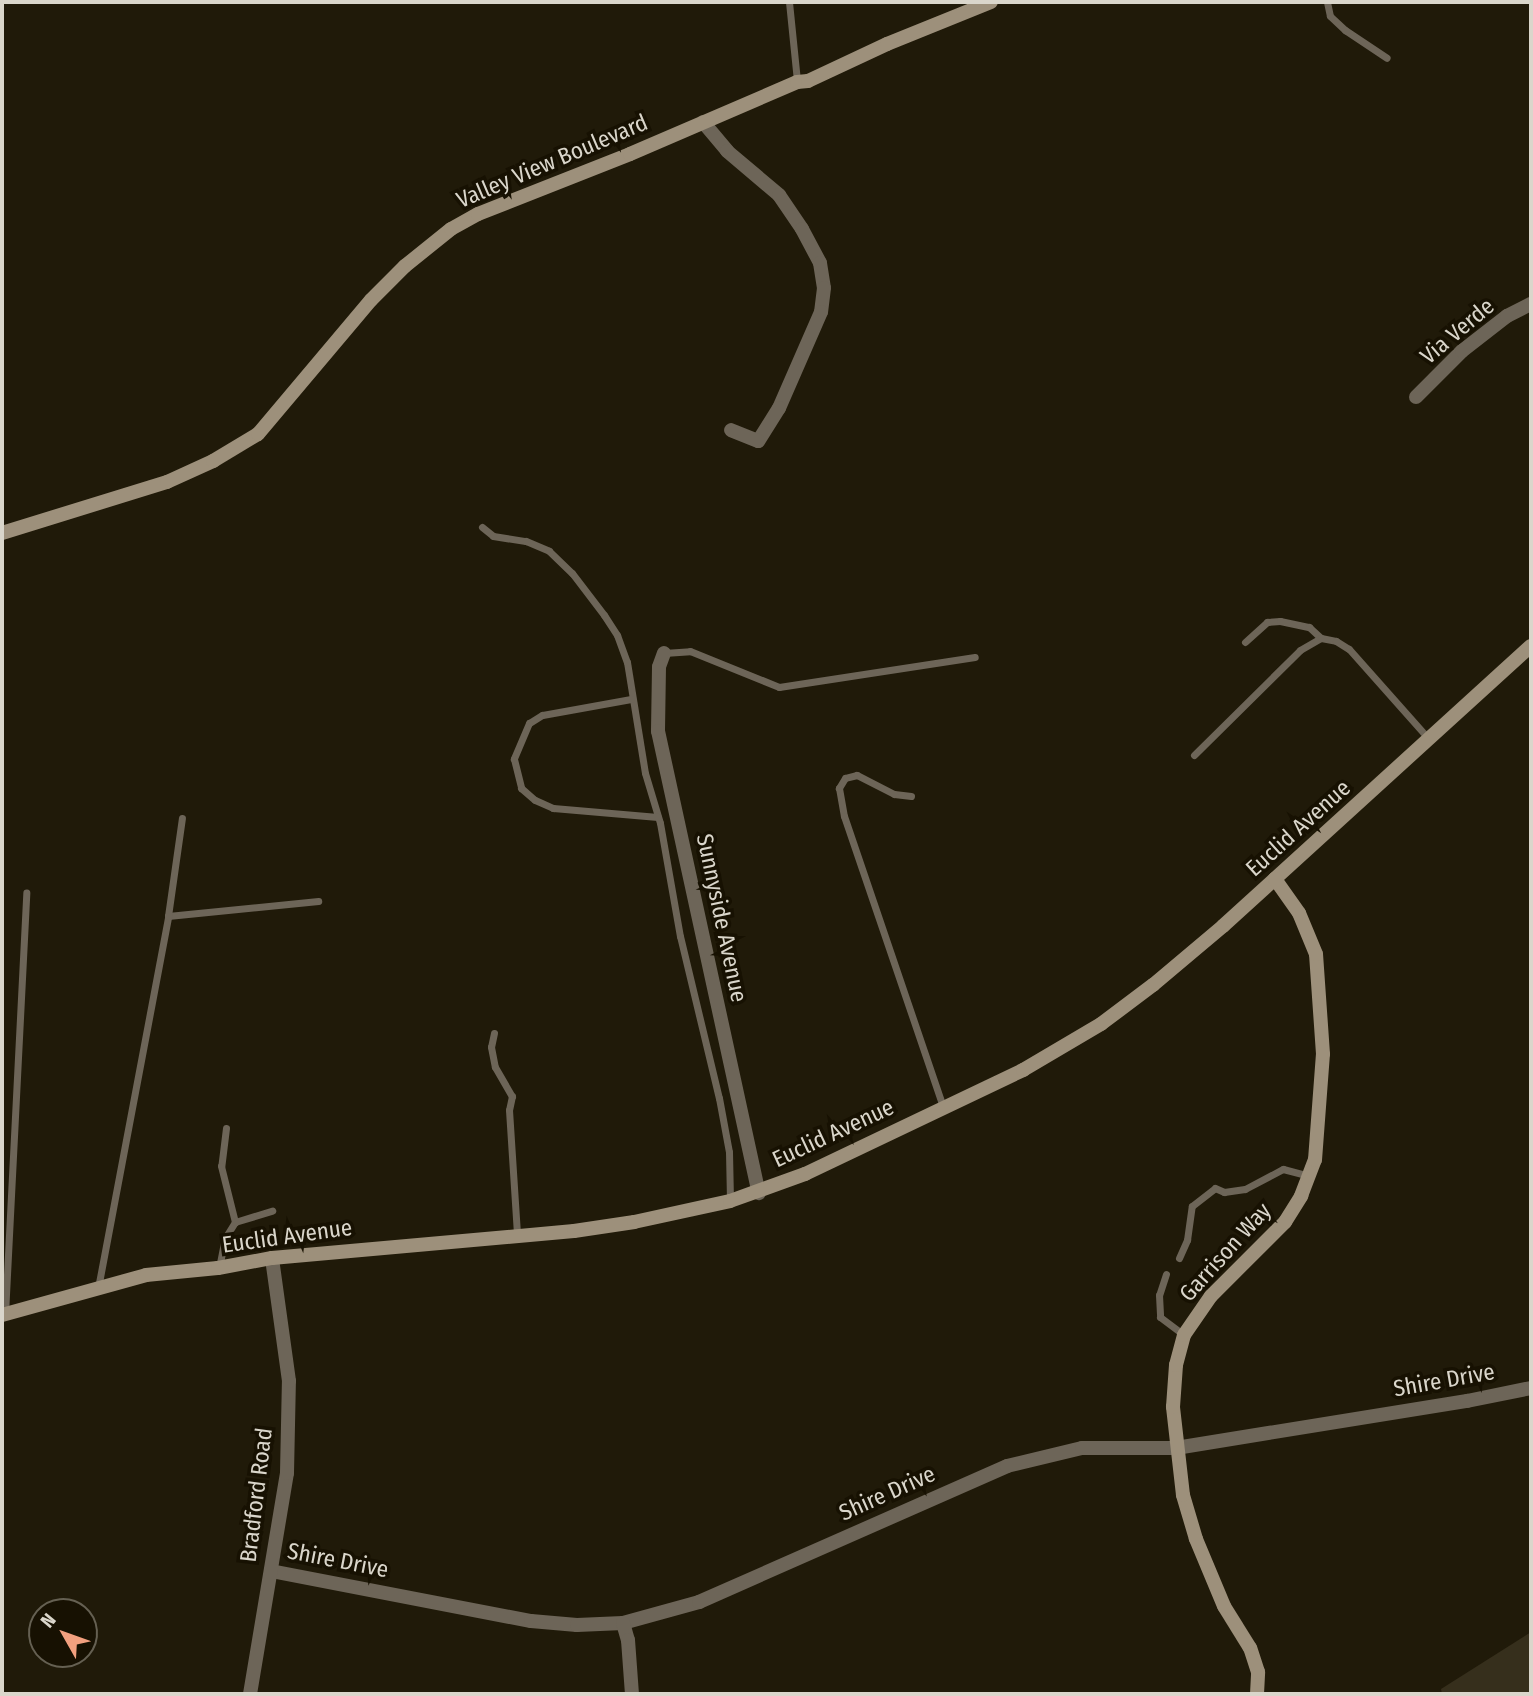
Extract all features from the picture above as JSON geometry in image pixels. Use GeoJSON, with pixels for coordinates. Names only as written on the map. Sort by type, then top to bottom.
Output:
{"type":"FeatureCollection","features":[{"type":"Feature","properties":{"kind":"street","name":"Valley View Boulevard"},"geometry":{"type":"LineString","coordinates":[[2,533],[167,482],[213,461],[257,434],[371,300],[405,266],[451,229],[478,214],[797,82],[808,81],[991,2]]}},
{"type":"Feature","properties":{"kind":"street"},"geometry":{"type":"LineString","coordinates":[[702,122],[727,151],[779,195],[802,229],[820,263],[824,288],[821,312],[779,408],[758,441],[732,429]]}},
{"type":"Feature","properties":{"kind":"street","name":"Via Verde"},"geometry":{"type":"LineString","coordinates":[[1416,397],[1462,351],[1507,316],[1531,304]]}},
{"type":"Feature","properties":{"kind":"street","name":"Euclid Avenue"},"geometry":{"type":"LineString","coordinates":[[3,1315],[146,1275],[219,1268],[272,1258],[634,1222],[730,1201],[805,1174],[1024,1070],[1101,1024],[1153,985],[1275,878],[1531,646]]}},
{"type":"Feature","properties":{"kind":"street","name":"Sunnyside Avenue"},"geometry":{"type":"LineString","coordinates":[[664,653],[659,667],[658,731],[759,1192]]}},
{"type":"Feature","properties":{"kind":"street","name":"Garrison Way"},"geometry":{"type":"LineString","coordinates":[[1257,1694],[1258,1672],[1250,1648],[1224,1606],[1196,1539],[1183,1495],[1176,1448],[1175,1386],[1184,1335],[1211,1296],[1285,1222],[1315,1160],[1323,1054],[1316,954],[1299,913],[1275,878]]}},
{"type":"Feature","properties":{"kind":"street","name":"Bradford Road"},"geometry":{"type":"LineString","coordinates":[[250,1694],[287,1473],[289,1381],[272,1258]]}},
{"type":"Feature","properties":{"kind":"street","name":"Shire Drive"},"geometry":{"type":"LineString","coordinates":[[271,1571],[531,1621],[577,1625],[623,1623],[699,1602],[1007,1466],[1082,1448],[1176,1448],[1467,1401],[1531,1388]]}},
{"type":"Feature","properties":{"kind":"street"},"geometry":{"type":"LineString","coordinates":[[623,1623],[628,1640],[632,1694]]}},
{"type":"Feature","properties":{"kind":"lane"},"geometry":{"type":"LineString","coordinates":[[789,2],[797,82]]}},
{"type":"Feature","properties":{"kind":"lane"},"geometry":{"type":"LineString","coordinates":[[1327,2],[1330,16],[1345,30],[1387,58]]}},
{"type":"Feature","properties":{"kind":"lane"},"geometry":{"type":"LineString","coordinates":[[482,527],[493,536],[526,541],[549,551],[572,573],[617,635],[627,662],[645,773],[658,817],[680,936],[719,1098],[729,1152],[730,1201]]}},
{"type":"Feature","properties":{"kind":"lane"},"geometry":{"type":"LineString","coordinates":[[1245,642],[1267,622],[1280,621],[1309,627],[1321,638],[1336,640],[1349,649],[1430,740]]}},
{"type":"Feature","properties":{"kind":"lane"},"geometry":{"type":"LineString","coordinates":[[1194,755],[1300,650],[1321,638]]}},
{"type":"Feature","properties":{"kind":"lane"},"geometry":{"type":"LineString","coordinates":[[664,653],[690,651],[779,687],[975,657]]}},
{"type":"Feature","properties":{"kind":"lane"},"geometry":{"type":"LineString","coordinates":[[631,699],[542,715],[529,723],[514,759],[521,788],[535,800],[553,808],[658,817]]}},
{"type":"Feature","properties":{"kind":"lane"},"geometry":{"type":"LineString","coordinates":[[911,796],[894,794],[857,775],[845,778],[839,788],[844,816],[943,1107]]}},
{"type":"Feature","properties":{"kind":"lane"},"geometry":{"type":"LineString","coordinates":[[97,1288],[168,916],[181,818]]}},
{"type":"Feature","properties":{"kind":"lane"},"geometry":{"type":"LineString","coordinates":[[3,1315],[26,893]]}},
{"type":"Feature","properties":{"kind":"lane"},"geometry":{"type":"LineString","coordinates":[[168,916],[318,901]]}},
{"type":"Feature","properties":{"kind":"lane"},"geometry":{"type":"LineString","coordinates":[[494,1033],[491,1047],[495,1067],[512,1096],[509,1110],[517,1235]]}},
{"type":"Feature","properties":{"kind":"lane"},"geometry":{"type":"LineString","coordinates":[[226,1128],[221,1166],[235,1222]]}},
{"type":"Feature","properties":{"kind":"lane"},"geometry":{"type":"LineString","coordinates":[[1179,1258],[1187,1240],[1192,1206],[1215,1188],[1224,1192],[1245,1189],[1283,1169],[1309,1176]]}},
{"type":"Feature","properties":{"kind":"lane"},"geometry":{"type":"LineString","coordinates":[[219,1268],[225,1238],[235,1222],[272,1211]]}},
{"type":"Feature","properties":{"kind":"lane"},"geometry":{"type":"LineString","coordinates":[[1166,1274],[1158,1295],[1160,1317],[1184,1335]]}},
{"type":"Feature","properties":{"kind":"shaded area"},"geometry":{"type":"Polygon","coordinates":[[[1531,1632],[1531,1694],[1442,1694],[1441,1689],[1531,1632]]]}}]}
